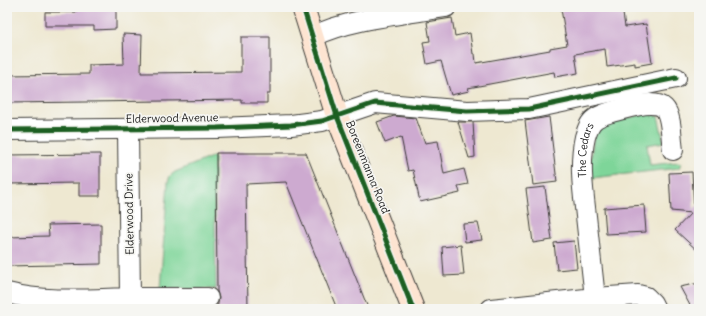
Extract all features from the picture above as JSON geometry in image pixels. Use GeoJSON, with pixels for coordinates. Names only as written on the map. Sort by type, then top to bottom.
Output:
{"type":"FeatureCollection","features":[{"type":"Feature","properties":{"kind":"main road","name":"Boreenmanna Road"},"geometry":{"type":"LineString","coordinates":[[303,7],[337,116],[413,309]]}},
{"type":"Feature","properties":{"kind":"street"},"geometry":{"type":"LineString","coordinates":[[312,37],[322,32],[357,22],[446,7]]}},
{"type":"Feature","properties":{"kind":"street","name":"Elderwood Avenue"},"geometry":{"type":"LineString","coordinates":[[7,130],[291,125],[317,122],[371,104],[379,103],[467,111],[529,109],[676,78]]}},
{"type":"Feature","properties":{"kind":"street","name":"The Cedars"},"geometry":{"type":"LineString","coordinates":[[595,298],[582,181],[583,149],[590,124],[593,120],[606,113],[645,104],[656,104],[665,109],[668,114],[673,150]]}},
{"type":"Feature","properties":{"kind":"street","name":"Elderwood Drive"},"geometry":{"type":"LineString","coordinates":[[128,129],[130,298]]}},
{"type":"Feature","properties":{"kind":"street"},"geometry":{"type":"LineString","coordinates":[[7,293],[20,296],[54,299],[208,298]]}},
{"type":"Feature","properties":{"kind":"street"},"geometry":{"type":"LineString","coordinates":[[491,309],[638,295],[646,297],[655,309]]}},
{"type":"Feature","properties":{"kind":"green space"},"geometry":{"type":"Polygon","coordinates":[[[649,113],[658,116],[664,142],[647,145],[650,165],[678,162],[681,163],[679,168],[592,178],[590,166],[594,133],[603,124],[649,113]]]}},
{"type":"Feature","properties":{"kind":"green space"},"geometry":{"type":"Polygon","coordinates":[[[214,156],[216,289],[160,289],[168,182],[170,176],[175,172],[214,156]]]}},
{"type":"Feature","properties":{"kind":"building"},"geometry":{"type":"Polygon","coordinates":[[[76,7],[116,7],[116,29],[94,30],[94,26],[45,26],[45,12],[76,12],[76,7]]]}},
{"type":"Feature","properties":{"kind":"building"},"geometry":{"type":"Polygon","coordinates":[[[571,7],[622,7],[625,27],[646,24],[652,63],[635,66],[635,63],[607,67],[605,49],[575,54],[578,73],[555,77],[554,72],[468,88],[469,91],[451,95],[441,61],[427,64],[423,42],[430,41],[427,22],[452,18],[455,36],[470,33],[476,63],[550,50],[550,48],[567,45],[561,9],[571,7]]]}},
{"type":"Feature","properties":{"kind":"building"},"geometry":{"type":"Polygon","coordinates":[[[123,34],[142,35],[141,73],[241,72],[241,37],[270,37],[270,94],[267,94],[267,103],[242,103],[242,100],[7,103],[7,75],[89,74],[89,65],[124,64],[123,34]]]}},
{"type":"Feature","properties":{"kind":"building"},"geometry":{"type":"Polygon","coordinates":[[[394,116],[416,118],[425,143],[438,141],[444,174],[464,169],[468,184],[458,186],[460,193],[420,202],[413,170],[408,171],[401,137],[385,143],[377,122],[394,116]]]}},
{"type":"Feature","properties":{"kind":"building"},"geometry":{"type":"Polygon","coordinates":[[[549,117],[557,182],[533,185],[525,121],[549,117]]]}},
{"type":"Feature","properties":{"kind":"building"},"geometry":{"type":"Polygon","coordinates":[[[458,122],[473,122],[475,157],[469,158],[458,122]]]}},
{"type":"Feature","properties":{"kind":"building"},"geometry":{"type":"Polygon","coordinates":[[[216,153],[306,153],[368,308],[337,309],[286,182],[246,184],[248,309],[217,309],[219,298],[217,291],[216,153]]]}},
{"type":"Feature","properties":{"kind":"building"},"geometry":{"type":"Polygon","coordinates":[[[100,154],[100,196],[79,196],[79,183],[7,184],[7,155],[100,154]]]}},
{"type":"Feature","properties":{"kind":"building"},"geometry":{"type":"Polygon","coordinates":[[[692,172],[694,209],[699,204],[699,252],[675,230],[691,213],[671,211],[669,173],[692,172]]]}},
{"type":"Feature","properties":{"kind":"building"},"geometry":{"type":"Polygon","coordinates":[[[545,187],[552,240],[533,243],[526,189],[545,187]]]}},
{"type":"Feature","properties":{"kind":"building"},"geometry":{"type":"Polygon","coordinates":[[[644,205],[646,232],[606,234],[604,208],[644,205]]]}},
{"type":"Feature","properties":{"kind":"building"},"geometry":{"type":"Polygon","coordinates":[[[478,223],[482,240],[465,242],[463,224],[478,223]]]}},
{"type":"Feature","properties":{"kind":"building"},"geometry":{"type":"Polygon","coordinates":[[[101,224],[101,264],[7,266],[7,237],[49,236],[48,225],[101,224]]]}},
{"type":"Feature","properties":{"kind":"building"},"geometry":{"type":"Polygon","coordinates":[[[574,241],[577,268],[557,270],[554,243],[574,241]]]}},
{"type":"Feature","properties":{"kind":"building"},"geometry":{"type":"Polygon","coordinates":[[[461,245],[464,275],[444,276],[442,247],[461,245]]]}},
{"type":"Feature","properties":{"kind":"building"},"geometry":{"type":"Polygon","coordinates":[[[699,283],[699,309],[692,309],[680,287],[699,283]]]}},
{"type":"Feature","properties":{"kind":"cycle path"},"geometry":{"type":"LineString","coordinates":[[303,7],[337,116],[413,309]]}},
{"type":"Feature","properties":{"kind":"cycle path"},"geometry":{"type":"LineString","coordinates":[[7,130],[217,128],[291,125],[322,121],[375,103],[467,111],[529,109],[676,78]]}}]}
